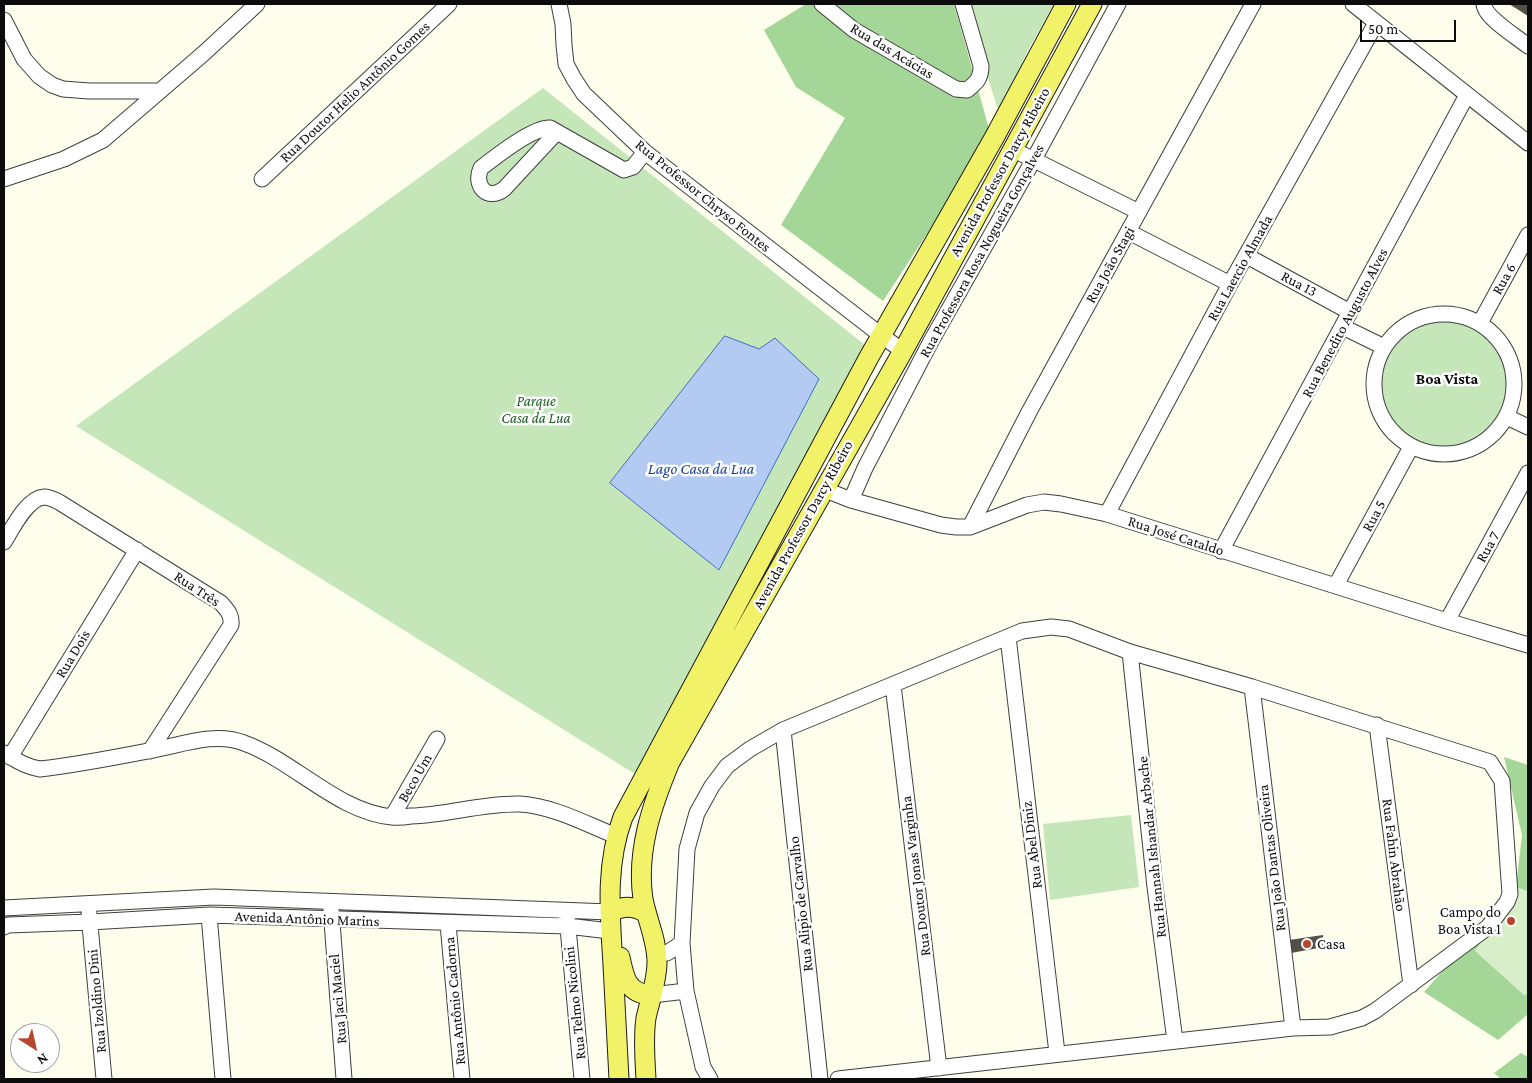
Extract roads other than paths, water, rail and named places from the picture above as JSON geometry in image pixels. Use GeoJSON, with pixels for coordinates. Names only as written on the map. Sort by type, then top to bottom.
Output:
{"type":"FeatureCollection","features":[{"type":"Feature","properties":{"kind":"main road","name":"Avenida Professor Darcy Ribeiro"},"geometry":{"type":"LineString","coordinates":[[619,1079],[610,928],[610,872],[616,836],[623,817],[864,365],[994,138],[1066,4]]}},
{"type":"Feature","properties":{"kind":"main road","name":"Avenida Professor Darcy Ribeiro"},"geometry":{"type":"LineString","coordinates":[[646,1079],[644,1035],[657,962],[646,913],[640,868],[647,828],[662,780],[670,762],[823,489],[903,351],[1092,4]]}},
{"type":"Feature","properties":{"kind":"main road"},"geometry":{"type":"LineString","coordinates":[[616,836],[626,845],[640,868]]}},
{"type":"Feature","properties":{"kind":"main road"},"geometry":{"type":"LineString","coordinates":[[646,913],[631,907],[623,907],[610,928],[619,950],[624,976],[628,984],[639,993],[652,995]]}},
{"type":"Feature","properties":{"kind":"street","name":"Rua Doutor Helio Antônio Gomes"},"geometry":{"type":"LineString","coordinates":[[262,179],[449,4]]}},
{"type":"Feature","properties":{"kind":"street","name":"Rua Professor Chryso Fontes"},"geometry":{"type":"LineString","coordinates":[[559,4],[563,24],[566,64],[584,94],[646,152],[903,351]]}},
{"type":"Feature","properties":{"kind":"street","name":"Rua das Acácias"},"geometry":{"type":"LineString","coordinates":[[822,4],[854,30],[956,89],[967,90],[981,76],[981,66],[963,4]]}},
{"type":"Feature","properties":{"kind":"street","name":"Rua Professora Rosa Nogueira Gonçalves"},"geometry":{"type":"LineString","coordinates":[[851,500],[865,468],[930,344],[1118,4]]}},
{"type":"Feature","properties":{"kind":"street","name":"Rua João Stagi"},"geometry":{"type":"LineString","coordinates":[[970,527],[1029,412],[1253,4]]}},
{"type":"Feature","properties":{"kind":"street"},"geometry":{"type":"LineString","coordinates":[[1353,4],[1528,142]]}},
{"type":"Feature","properties":{"kind":"street"},"geometry":{"type":"LineString","coordinates":[[1484,4],[1484,9],[1490,16],[1528,46]]}},
{"type":"Feature","properties":{"kind":"street"},"geometry":{"type":"LineString","coordinates":[[4,178],[64,159],[84,151],[103,140],[160,91],[251,6]]}},
{"type":"Feature","properties":{"kind":"street"},"geometry":{"type":"LineString","coordinates":[[4,20],[24,59],[39,76],[52,85],[63,89],[89,91],[160,91]]}},
{"type":"Feature","properties":{"kind":"street","name":"Rua Laercio Almada"},"geometry":{"type":"LineString","coordinates":[[1107,514],[1230,284],[1376,23]]}},
{"type":"Feature","properties":{"kind":"street","name":"Rua Benedito Augusto Alves"},"geometry":{"type":"LineString","coordinates":[[1221,551],[1467,94]]}},
{"type":"Feature","properties":{"kind":"street"},"geometry":{"type":"LineString","coordinates":[[556,133],[504,189],[494,194],[489,194],[479,184],[478,173],[480,168],[542,128],[550,128],[624,170],[633,167],[646,152]]}},
{"type":"Feature","properties":{"kind":"street"},"geometry":{"type":"LineString","coordinates":[[1012,149],[1139,212]]}},
{"type":"Feature","properties":{"kind":"street"},"geometry":{"type":"LineString","coordinates":[[1129,232],[1230,284]]}},
{"type":"Feature","properties":{"kind":"street","name":"Rua 6"},"geometry":{"type":"LineString","coordinates":[[1480,323],[1528,235]]}},
{"type":"Feature","properties":{"kind":"street","name":"Rua 13"},"geometry":{"type":"LineString","coordinates":[[1247,256],[1350,312]]}},
{"type":"Feature","properties":{"kind":"street"},"geometry":{"type":"LineString","coordinates":[[1438,314],[1460,315],[1480,323],[1497,336],[1509,354],[1515,375],[1514,396],[1508,416],[1497,432],[1482,444],[1466,452],[1447,455],[1428,453],[1411,447],[1396,436],[1384,421],[1376,403],[1374,384],[1376,365],[1384,347],[1398,330],[1417,319],[1438,314]]}},
{"type":"Feature","properties":{"kind":"street"},"geometry":{"type":"LineString","coordinates":[[1343,327],[1384,347]]}},
{"type":"Feature","properties":{"kind":"street"},"geometry":{"type":"LineString","coordinates":[[1508,416],[1528,427]]}},
{"type":"Feature","properties":{"kind":"street","name":"Rua 5"},"geometry":{"type":"LineString","coordinates":[[1336,585],[1411,447]]}},
{"type":"Feature","properties":{"kind":"street","name":"Rua 7"},"geometry":{"type":"LineString","coordinates":[[1447,621],[1528,473]]}},
{"type":"Feature","properties":{"kind":"street","name":"Rua José Cataldo"},"geometry":{"type":"LineString","coordinates":[[823,489],[851,500],[941,525],[956,527],[970,527],[1027,505],[1044,502],[1107,514],[1528,645]]}},
{"type":"Feature","properties":{"kind":"street","name":"Rua Três"},"geometry":{"type":"LineString","coordinates":[[4,542],[23,510],[43,497],[50,499],[59,502],[136,550],[221,604],[228,611],[231,625],[150,751]]}},
{"type":"Feature","properties":{"kind":"street","name":"Rua Dois"},"geometry":{"type":"LineString","coordinates":[[7,755],[136,550]]}},
{"type":"Feature","properties":{"kind":"street"},"geometry":{"type":"LineString","coordinates":[[710,1079],[703,1067],[686,991],[682,943],[687,849],[697,813],[712,786],[728,766],[750,749],[783,730],[1022,631],[1051,627],[1069,629],[1130,652],[1252,687],[1490,762],[1502,781],[1510,894],[1507,902],[1488,926],[1411,985],[1362,1018],[1330,1027],[1293,1028],[838,1079]]}},
{"type":"Feature","properties":{"kind":"street","name":"Rua Abel Diniz"},"geometry":{"type":"LineString","coordinates":[[1008,637],[1057,1054]]}},
{"type":"Feature","properties":{"kind":"street","name":"Rua Hannah Ishandar Arbache"},"geometry":{"type":"LineString","coordinates":[[1130,652],[1155,886],[1175,1041]]}},
{"type":"Feature","properties":{"kind":"street","name":"Rua Doutor Jonas Varginha"},"geometry":{"type":"LineString","coordinates":[[893,684],[939,1068]]}},
{"type":"Feature","properties":{"kind":"street","name":"Rua João Dantas Oliveira"},"geometry":{"type":"LineString","coordinates":[[1252,687],[1293,1028]]}},
{"type":"Feature","properties":{"kind":"street","name":"Rua Fahin Abrahão"},"geometry":{"type":"LineString","coordinates":[[1377,726],[1411,985]]}},
{"type":"Feature","properties":{"kind":"street","name":"Rua Alipio de Carvalho"},"geometry":{"type":"LineString","coordinates":[[783,730],[820,1079]]}},
{"type":"Feature","properties":{"kind":"street"},"geometry":{"type":"LineString","coordinates":[[7,755],[30,768],[40,769],[210,739],[226,738],[244,742],[270,754],[327,792],[367,811],[392,817],[426,816],[484,806],[518,804],[536,806],[553,811],[616,836]]}},
{"type":"Feature","properties":{"kind":"street","name":"Beco Um"},"geometry":{"type":"LineString","coordinates":[[392,817],[437,739]]}},
{"type":"Feature","properties":{"kind":"street","name":"Avenida Antônio Marins"},"geometry":{"type":"LineString","coordinates":[[4,908],[214,898],[331,902],[567,919],[610,928]]}},
{"type":"Feature","properties":{"kind":"street","name":"Rua Jaci Maciel"},"geometry":{"type":"LineString","coordinates":[[331,902],[344,1079]]}},
{"type":"Feature","properties":{"kind":"street","name":"Rua Izoldino Dini"},"geometry":{"type":"LineString","coordinates":[[89,903],[104,1079]]}},
{"type":"Feature","properties":{"kind":"street"},"geometry":{"type":"LineString","coordinates":[[209,915],[223,1079]]}},
{"type":"Feature","properties":{"kind":"street","name":"Avenida Antônio Marins"},"geometry":{"type":"LineString","coordinates":[[4,927],[8,925],[209,915],[448,924],[567,919]]}},
{"type":"Feature","properties":{"kind":"street","name":"Rua Telmo Nicolini"},"geometry":{"type":"LineString","coordinates":[[567,919],[582,1079]]}},
{"type":"Feature","properties":{"kind":"street","name":"Rua Antônio Cadorna"},"geometry":{"type":"LineString","coordinates":[[448,924],[462,1079]]}},
{"type":"Feature","properties":{"kind":"street"},"geometry":{"type":"LineString","coordinates":[[656,953],[667,953],[682,943]]}},
{"type":"Feature","properties":{"kind":"street"},"geometry":{"type":"LineString","coordinates":[[652,995],[686,991]]}},
{"type":"Feature","properties":{"kind":"water","name":"Lago Casa da Lua"},"geometry":{"type":"Polygon","coordinates":[[[725,336],[759,349],[775,338],[819,379],[719,570],[610,483],[725,336]]]}},
{"type":"Feature","properties":{"kind":"place","name":"Campo do Boa Vista 1"},"geometry":{"type":"Point","coordinates":[1511,921]}},
{"type":"Feature","properties":{"kind":"place","name":"Casa"},"geometry":{"type":"Point","coordinates":[1307,944]}},
{"type":"Feature","properties":{"kind":"district","name":"Boa Vista"},"geometry":{"type":"Point","coordinates":[1447,379]}},
{"type":"Feature","properties":{"kind":"park label","name":"Parque Casa da Lua"},"geometry":{"type":"Point","coordinates":[536,410]}}]}
